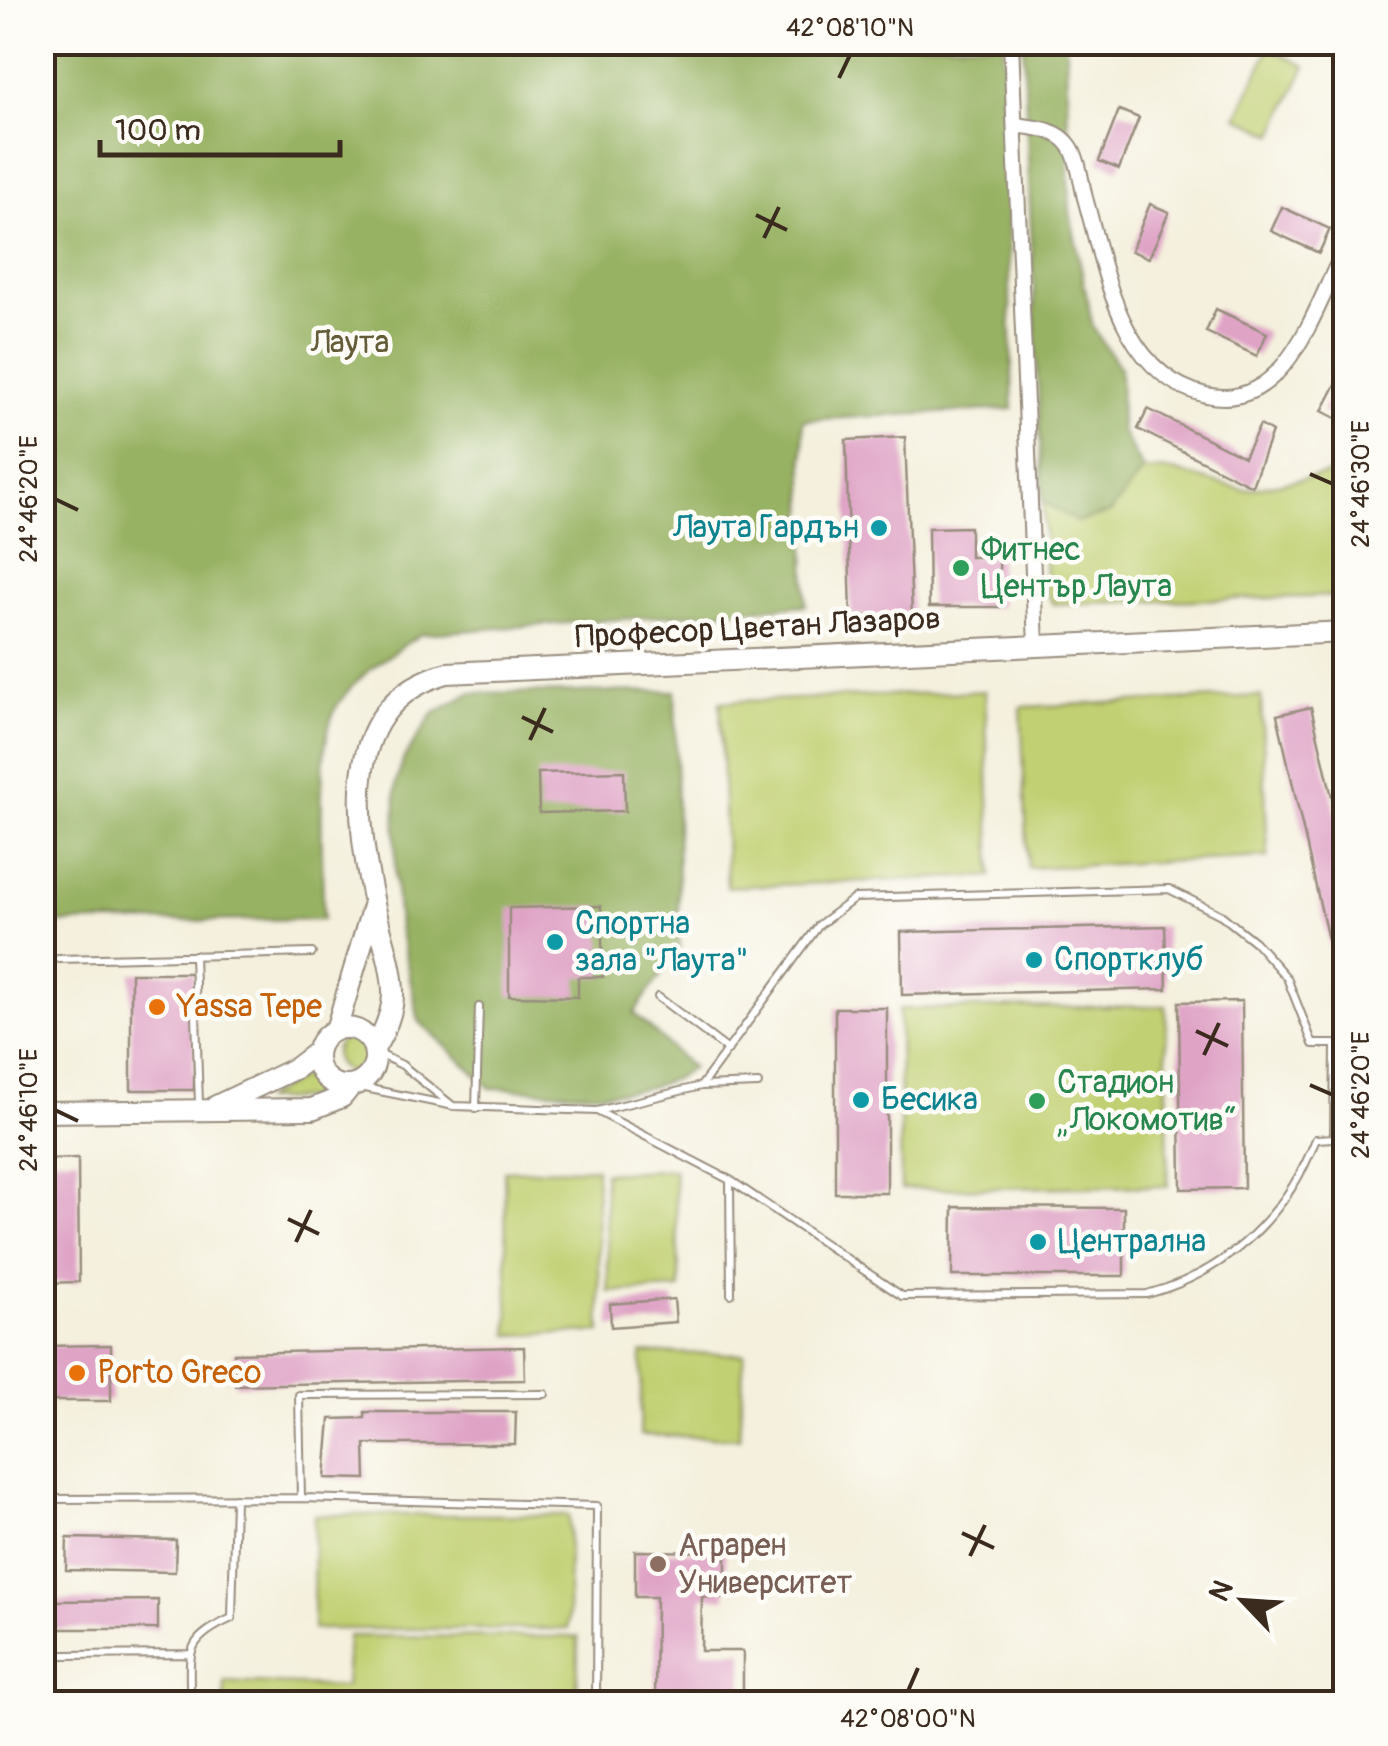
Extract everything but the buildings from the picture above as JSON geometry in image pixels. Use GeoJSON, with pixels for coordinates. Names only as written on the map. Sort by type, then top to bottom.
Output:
{"type":"FeatureCollection","features":[{"type":"Feature","properties":{"kind":"street"},"geometry":{"type":"LineString","coordinates":[[1011,42],[1036,646]]}},
{"type":"Feature","properties":{"kind":"street"},"geometry":{"type":"LineString","coordinates":[[1014,125],[1050,131],[1071,148],[1115,306],[1154,370],[1183,387],[1228,397],[1268,384],[1286,366],[1344,254]]}},
{"type":"Feature","properties":{"kind":"street","name":"Професор Цветан Лазаров"},"geometry":{"type":"LineString","coordinates":[[374,1050],[387,1023],[393,992],[374,904],[363,810],[367,740],[380,716],[422,680],[447,673],[1346,632]]}},
{"type":"Feature","properties":{"kind":"street","name":"Професор Цветан Лазаров"},"geometry":{"type":"LineString","coordinates":[[336,1030],[374,904]]}},
{"type":"Feature","properties":{"kind":"street"},"geometry":{"type":"LineString","coordinates":[[42,1112],[312,1110],[342,1097],[369,1076],[374,1050],[359,1031],[336,1030],[323,1038],[317,1052],[296,1068],[204,1110]]}},
{"type":"Feature","properties":{"kind":"street"},"geometry":{"type":"LineString","coordinates":[[317,1052],[325,1078],[352,1086]]}},
{"type":"Feature","properties":{"kind":"lane"},"geometry":{"type":"LineString","coordinates":[[598,1111],[730,1180],[902,1296],[1147,1294],[1175,1287],[1258,1233],[1304,1170],[1316,1139],[1334,1138],[1335,1044],[1314,1044],[1286,978],[1255,942],[1221,915],[1168,889],[856,898],[819,925],[701,1086]]}},
{"type":"Feature","properties":{"kind":"lane"},"geometry":{"type":"LineString","coordinates":[[58,959],[312,953]]}},
{"type":"Feature","properties":{"kind":"lane"},"geometry":{"type":"LineString","coordinates":[[194,956],[204,1110]]}},
{"type":"Feature","properties":{"kind":"lane"},"geometry":{"type":"LineString","coordinates":[[658,997],[728,1050]]}},
{"type":"Feature","properties":{"kind":"lane"},"geometry":{"type":"LineString","coordinates":[[476,1108],[479,1007]]}},
{"type":"Feature","properties":{"kind":"lane"},"geometry":{"type":"LineString","coordinates":[[374,1050],[400,1064],[454,1106]]}},
{"type":"Feature","properties":{"kind":"lane"},"geometry":{"type":"LineString","coordinates":[[352,1086],[454,1106],[598,1111],[701,1086],[758,1084]]}},
{"type":"Feature","properties":{"kind":"lane"},"geometry":{"type":"LineString","coordinates":[[730,1180],[731,1294]]}},
{"type":"Feature","properties":{"kind":"lane"},"geometry":{"type":"LineString","coordinates":[[302,1498],[299,1395],[545,1394]]}},
{"type":"Feature","properties":{"kind":"lane"},"geometry":{"type":"LineString","coordinates":[[190,1704],[191,1654],[203,1631],[232,1618],[235,1498]]}},
{"type":"Feature","properties":{"kind":"lane"},"geometry":{"type":"LineString","coordinates":[[42,1499],[302,1498],[597,1506],[596,1704]]}},
{"type":"Feature","properties":{"kind":"lane"},"geometry":{"type":"LineString","coordinates":[[61,1655],[191,1654]]}},
{"type":"Feature","properties":{"kind":"green space","name":"Лаута"},"geometry":{"type":"Polygon","coordinates":[[[42,43],[1003,43],[1013,409],[803,420],[806,605],[421,634],[387,657],[346,693],[330,722],[323,775],[323,919],[43,923],[42,43]]]}},
{"type":"Feature","properties":{"kind":"green space"},"geometry":{"type":"Polygon","coordinates":[[[1023,43],[1066,43],[1070,212],[1093,328],[1120,368],[1121,430],[1143,470],[1110,513],[1077,522],[1043,501],[1023,43]]]}},
{"type":"Feature","properties":{"kind":"green space"},"geometry":{"type":"Polygon","coordinates":[[[1269,48],[1306,66],[1274,134],[1237,117],[1269,48]]]}},
{"type":"Feature","properties":{"kind":"green space"},"geometry":{"type":"Polygon","coordinates":[[[1143,470],[1173,471],[1244,490],[1345,471],[1345,596],[1053,604],[1046,591],[1043,501],[1077,521],[1110,513],[1143,470]]]}},
{"type":"Feature","properties":{"kind":"green space"},"geometry":{"type":"Polygon","coordinates":[[[675,691],[679,949],[634,1013],[692,1068],[671,1080],[622,1092],[490,1088],[419,1021],[399,927],[395,877],[396,783],[404,758],[433,714],[470,693],[675,691]]]}},
{"type":"Feature","properties":{"kind":"green space"},"geometry":{"type":"Polygon","coordinates":[[[985,691],[992,876],[727,887],[720,702],[985,691]]]}},
{"type":"Feature","properties":{"kind":"green space"},"geometry":{"type":"Polygon","coordinates":[[[1261,696],[1268,857],[1028,868],[1021,707],[1261,696]]]}},
{"type":"Feature","properties":{"kind":"green space"},"geometry":{"type":"Polygon","coordinates":[[[1166,1006],[1168,1186],[901,1189],[899,1009],[1166,1006]]]}},
{"type":"Feature","properties":{"kind":"green space"},"geometry":{"type":"Polygon","coordinates":[[[353,1036],[365,1042],[371,1054],[365,1066],[353,1072],[341,1066],[335,1054],[341,1042],[353,1036]]]}},
{"type":"Feature","properties":{"kind":"green space"},"geometry":{"type":"Polygon","coordinates":[[[303,1076],[323,1098],[262,1100],[303,1076]]]}},
{"type":"Feature","properties":{"kind":"green space"},"geometry":{"type":"Polygon","coordinates":[[[596,1168],[601,1332],[509,1335],[504,1171],[596,1168]]]}},
{"type":"Feature","properties":{"kind":"green space"},"geometry":{"type":"Polygon","coordinates":[[[674,1169],[680,1289],[609,1292],[604,1173],[674,1169]]]}},
{"type":"Feature","properties":{"kind":"green space"},"geometry":{"type":"Polygon","coordinates":[[[642,1353],[744,1354],[739,1438],[640,1435],[642,1353]]]}},
{"type":"Feature","properties":{"kind":"green space"},"geometry":{"type":"Polygon","coordinates":[[[314,1515],[569,1515],[568,1629],[313,1629],[314,1515]]]}},
{"type":"Feature","properties":{"kind":"green space"},"geometry":{"type":"Polygon","coordinates":[[[348,1636],[578,1637],[577,1703],[224,1703],[225,1682],[345,1687],[348,1636]]]}},
{"type":"Feature","properties":{"kind":"place","name":"Лаута Гардън"},"geometry":{"type":"Point","coordinates":[879,528]}},
{"type":"Feature","properties":{"kind":"place","name":"Фитнес Център Лаута"},"geometry":{"type":"Point","coordinates":[961,568]}},
{"type":"Feature","properties":{"kind":"place","name":"Спортна зала \"Лаута\""},"geometry":{"type":"Point","coordinates":[555,942]}},
{"type":"Feature","properties":{"kind":"place","name":"Спортклуб"},"geometry":{"type":"Point","coordinates":[1034,960]}},
{"type":"Feature","properties":{"kind":"place","name":"Yassa Tepe"},"geometry":{"type":"Point","coordinates":[157,1007]}},
{"type":"Feature","properties":{"kind":"place","name":"Бесика"},"geometry":{"type":"Point","coordinates":[861,1100]}},
{"type":"Feature","properties":{"kind":"place","name":"Стадион „Локомотив“"},"geometry":{"type":"Point","coordinates":[1037,1101]}},
{"type":"Feature","properties":{"kind":"place","name":"Централна"},"geometry":{"type":"Point","coordinates":[1038,1242]}},
{"type":"Feature","properties":{"kind":"place","name":"Porto Greco"},"geometry":{"type":"Point","coordinates":[77,1373]}},
{"type":"Feature","properties":{"kind":"place","name":"Аграрен Университет"},"geometry":{"type":"Point","coordinates":[658,1564]}}]}
